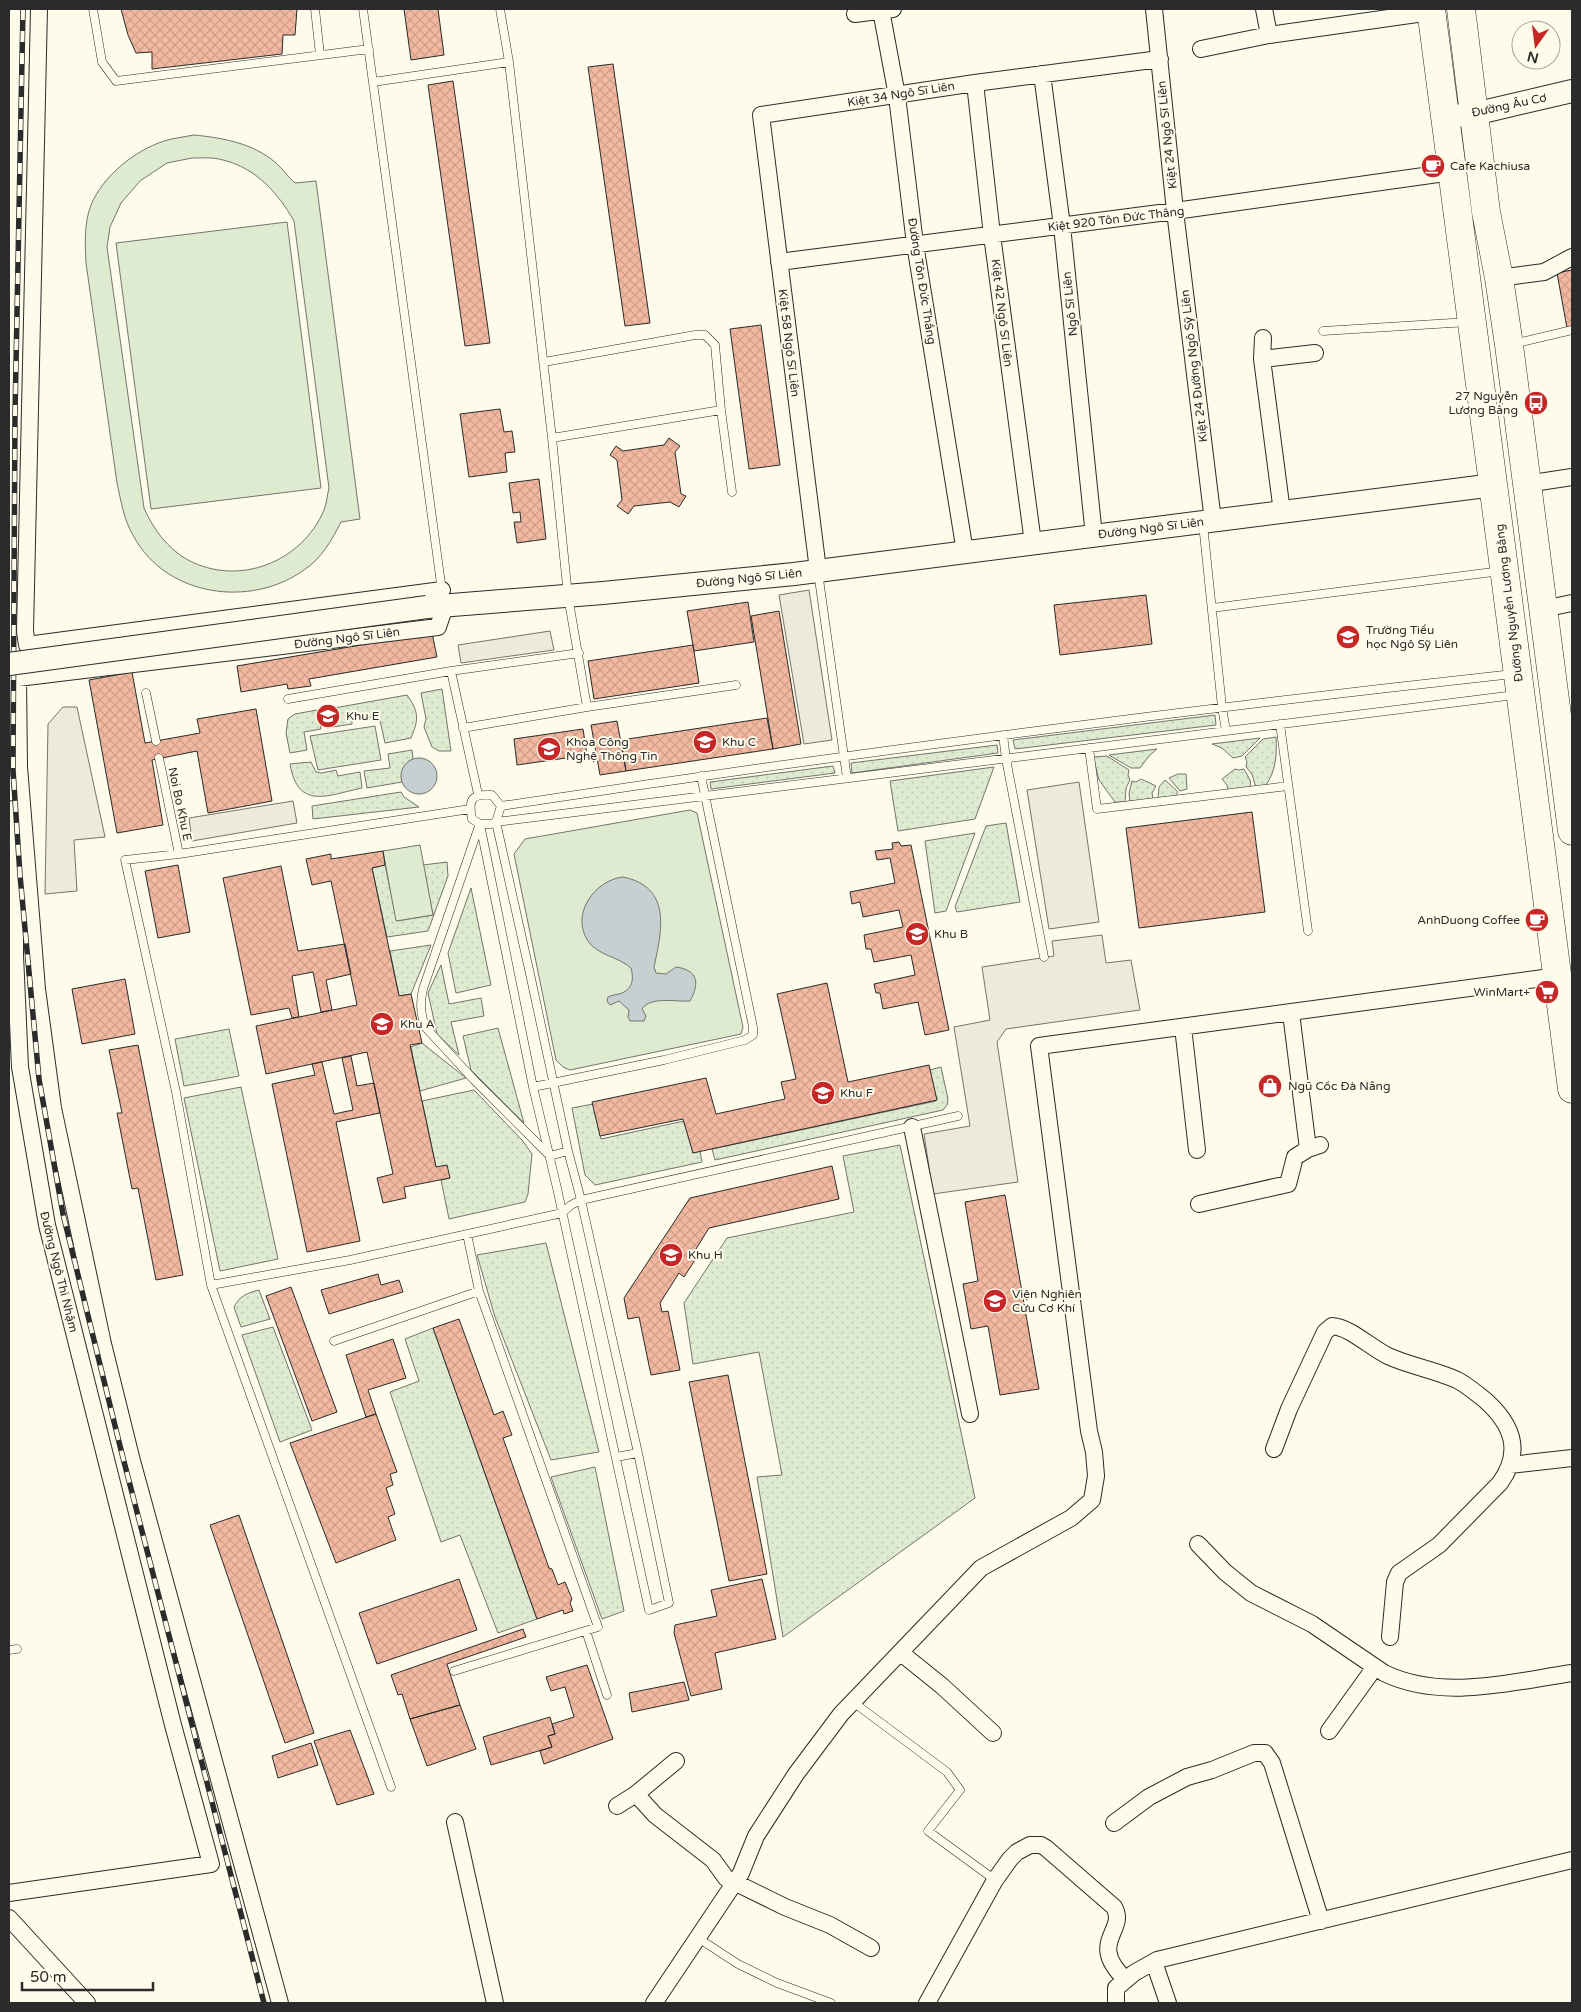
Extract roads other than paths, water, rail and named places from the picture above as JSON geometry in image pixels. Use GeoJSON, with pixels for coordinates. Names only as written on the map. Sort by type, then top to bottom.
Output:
{"type":"FeatureCollection","features":[{"type":"Feature","properties":{"kind":"highway"},"geometry":{"type":"LineString","coordinates":[[1460,9],[1486,212],[1499,278],[1509,345],[1552,676],[1564,706],[1572,831]]}},
{"type":"Feature","properties":{"kind":"highway"},"geometry":{"type":"LineString","coordinates":[[1431,10],[1445,117]]}},
{"type":"Feature","properties":{"kind":"highway","name":"Đường Nguyễn Lương Bằng"},"geometry":{"type":"LineString","coordinates":[[1445,117],[1572,1089]]}},
{"type":"Feature","properties":{"kind":"highway"},"geometry":{"type":"LineString","coordinates":[[1518,683],[1552,676]]}},
{"type":"Feature","properties":{"kind":"street"},"geometry":{"type":"LineString","coordinates":[[40,9],[26,611],[27,646],[438,601]]}},
{"type":"Feature","properties":{"kind":"street","name":"Kiệt 24 Ngô Sĩ Liên"},"geometry":{"type":"LineString","coordinates":[[1154,9],[1175,211]]}},
{"type":"Feature","properties":{"kind":"street"},"geometry":{"type":"LineString","coordinates":[[1264,9],[1269,35]]}},
{"type":"Feature","properties":{"kind":"street"},"geometry":{"type":"LineString","coordinates":[[855,14],[887,10]]}},
{"type":"Feature","properties":{"kind":"street","name":"Đường Tôn Đức Thắng"},"geometry":{"type":"LineString","coordinates":[[887,10],[915,244],[965,552]]}},
{"type":"Feature","properties":{"kind":"street"},"geometry":{"type":"LineString","coordinates":[[1201,49],[1269,35],[1431,10]]}},
{"type":"Feature","properties":{"kind":"street"},"geometry":{"type":"LineString","coordinates":[[1042,74],[1160,59]]}},
{"type":"Feature","properties":{"kind":"street","name":"Kiệt 34 Ngô Sĩ Liên"},"geometry":{"type":"LineString","coordinates":[[761,115],[1042,74]]}},
{"type":"Feature","properties":{"kind":"street","name":"Ngô Sĩ Liên"},"geometry":{"type":"LineString","coordinates":[[1042,74],[1062,226],[1094,536]]}},
{"type":"Feature","properties":{"kind":"street","name":"Kiệt 42 Ngô Sĩ Liên"},"geometry":{"type":"LineString","coordinates":[[974,83],[1032,543]]}},
{"type":"Feature","properties":{"kind":"street","name":"Đường Âu Cơ"},"geometry":{"type":"LineString","coordinates":[[1445,117],[1474,114],[1572,91]]}},
{"type":"Feature","properties":{"kind":"street","name":"Kiệt 58 Ngô Sĩ Liên"},"geometry":{"type":"LineString","coordinates":[[761,115],[818,570]]}},
{"type":"Feature","properties":{"kind":"street","name":"Kiệt 920 Tôn Đức Thắng"},"geometry":{"type":"LineString","coordinates":[[779,262],[1175,211],[1452,172]]}},
{"type":"Feature","properties":{"kind":"street","name":"Kiệt 24 Đường Ngô Sỹ Liên"},"geometry":{"type":"LineString","coordinates":[[1175,211],[1208,521]]}},
{"type":"Feature","properties":{"kind":"street"},"geometry":{"type":"LineString","coordinates":[[1499,278],[1544,272],[1572,257]]}},
{"type":"Feature","properties":{"kind":"street"},"geometry":{"type":"LineString","coordinates":[[1263,338],[1262,359],[1282,512]]}},
{"type":"Feature","properties":{"kind":"street"},"geometry":{"type":"LineString","coordinates":[[1262,359],[1315,353]]}},
{"type":"Feature","properties":{"kind":"street"},"geometry":{"type":"LineString","coordinates":[[1526,484],[1572,477]]}},
{"type":"Feature","properties":{"kind":"street","name":"Đường Ngô Sĩ Liên"},"geometry":{"type":"LineString","coordinates":[[14,671],[438,601],[568,596],[641,590],[965,552],[1494,485]]}},
{"type":"Feature","properties":{"kind":"street"},"geometry":{"type":"LineString","coordinates":[[1543,609],[1572,602]]}},
{"type":"Feature","properties":{"kind":"street"},"geometry":{"type":"LineString","coordinates":[[14,671],[19,767],[37,989],[55,1117],[103,1344],[131,1457],[280,2003]]}},
{"type":"Feature","properties":{"kind":"street","name":"Đường Ngô Thì Nhậm"},"geometry":{"type":"LineString","coordinates":[[9,809],[20,1067],[46,1225],[174,1725],[212,1864],[9,1893]]}},
{"type":"Feature","properties":{"kind":"street"},"geometry":{"type":"LineString","coordinates":[[654,2003],[741,1873],[756,1836],[796,1774],[841,1714],[981,1568],[1071,1518],[1092,1500],[1096,1476],[1094,1452],[1089,1431],[1039,1046],[1558,976]]}},
{"type":"Feature","properties":{"kind":"street"},"geometry":{"type":"LineString","coordinates":[[1199,1204],[1288,1184],[1291,1180],[1293,1159],[1314,1147],[1290,1013]]}},
{"type":"Feature","properties":{"kind":"street"},"geometry":{"type":"LineString","coordinates":[[1183,1027],[1197,1150]]}},
{"type":"Feature","properties":{"kind":"street"},"geometry":{"type":"LineString","coordinates":[[912,1127],[970,1414]]}},
{"type":"Feature","properties":{"kind":"street"},"geometry":{"type":"LineString","coordinates":[[1274,1449],[1289,1409],[1325,1332],[1332,1326],[1342,1328],[1389,1356],[1458,1380],[1480,1396],[1504,1419],[1512,1440],[1510,1465],[1500,1483],[1439,1544],[1399,1573],[1396,1582],[1390,1637]]}},
{"type":"Feature","properties":{"kind":"street"},"geometry":{"type":"LineString","coordinates":[[1510,1465],[1572,1458]]}},
{"type":"Feature","properties":{"kind":"street"},"geometry":{"type":"LineString","coordinates":[[1198,1544],[1225,1572],[1252,1593],[1312,1624],[1375,1667],[1408,1683],[1448,1688],[1495,1684],[1572,1673]]}},
{"type":"Feature","properties":{"kind":"street"},"geometry":{"type":"LineString","coordinates":[[901,1653],[942,1686],[993,1733]]}},
{"type":"Feature","properties":{"kind":"street"},"geometry":{"type":"LineString","coordinates":[[1329,1731],[1375,1667]]}},
{"type":"Feature","properties":{"kind":"street"},"geometry":{"type":"LineString","coordinates":[[1114,1822],[1149,1797],[1187,1777],[1212,1770],[1254,1753],[1265,1753],[1272,1763],[1284,1797],[1321,1921]]}},
{"type":"Feature","properties":{"kind":"street"},"geometry":{"type":"LineString","coordinates":[[617,1806],[636,1794],[676,1761]]}},
{"type":"Feature","properties":{"kind":"street"},"geometry":{"type":"LineString","coordinates":[[636,1794],[656,1815],[713,1860],[726,1878],[734,1884],[830,1925],[871,1948]]}},
{"type":"Feature","properties":{"kind":"street"},"geometry":{"type":"LineString","coordinates":[[455,1822],[496,2003]]}},
{"type":"Feature","properties":{"kind":"street"},"geometry":{"type":"LineString","coordinates":[[927,2003],[995,1880],[1010,1859],[1024,1847],[1036,1844],[1046,1848],[1104,1897],[1116,1910],[1116,1921],[1108,1944],[1108,1956],[1111,1964],[1126,1980]]}},
{"type":"Feature","properties":{"kind":"street"},"geometry":{"type":"LineString","coordinates":[[1116,2003],[1116,1988],[1134,1973],[1154,1962],[1572,1860]]}},
{"type":"Feature","properties":{"kind":"street"},"geometry":{"type":"LineString","coordinates":[[9,1918],[87,2003]]}},
{"type":"Feature","properties":{"kind":"street"},"geometry":{"type":"LineString","coordinates":[[1154,1962],[1168,2003]]}},
{"type":"Feature","properties":{"kind":"lane"},"geometry":{"type":"LineString","coordinates":[[93,9],[102,62],[116,81],[369,49]]}},
{"type":"Feature","properties":{"kind":"lane"},"geometry":{"type":"LineString","coordinates":[[315,9],[320,54]]}},
{"type":"Feature","properties":{"kind":"lane"},"geometry":{"type":"LineString","coordinates":[[363,9],[438,601]]}},
{"type":"Feature","properties":{"kind":"lane"},"geometry":{"type":"LineString","coordinates":[[500,9],[509,62],[544,362],[568,596],[587,707]]}},
{"type":"Feature","properties":{"kind":"lane"},"geometry":{"type":"LineString","coordinates":[[373,82],[509,62]]}},
{"type":"Feature","properties":{"kind":"lane"},"geometry":{"type":"LineString","coordinates":[[1323,331],[1472,322]]}},
{"type":"Feature","properties":{"kind":"lane"},"geometry":{"type":"LineString","coordinates":[[1509,345],[1572,330]]}},
{"type":"Feature","properties":{"kind":"lane"},"geometry":{"type":"LineString","coordinates":[[544,362],[695,335],[706,335],[715,345],[721,410],[732,492]]}},
{"type":"Feature","properties":{"kind":"lane"},"geometry":{"type":"LineString","coordinates":[[552,438],[721,410]]}},
{"type":"Feature","properties":{"kind":"lane"},"geometry":{"type":"LineString","coordinates":[[1208,521],[1212,608],[1226,731]]}},
{"type":"Feature","properties":{"kind":"lane"},"geometry":{"type":"LineString","coordinates":[[818,570],[842,756],[847,778]]}},
{"type":"Feature","properties":{"kind":"lane"},"geometry":{"type":"LineString","coordinates":[[1212,608],[1505,570]]}},
{"type":"Feature","properties":{"kind":"lane"},"geometry":{"type":"LineString","coordinates":[[288,699],[451,671],[579,653]]}},
{"type":"Feature","properties":{"kind":"lane"},"geometry":{"type":"LineString","coordinates":[[451,671],[478,794]]}},
{"type":"Feature","properties":{"kind":"lane"},"geometry":{"type":"LineString","coordinates":[[501,806],[842,756],[1222,707],[1518,683]]}},
{"type":"Feature","properties":{"kind":"lane"},"geometry":{"type":"LineString","coordinates":[[501,806],[492,795],[478,794],[473,798],[470,809],[472,818],[480,824],[491,824],[1226,731],[1280,724],[1518,683]]}},
{"type":"Feature","properties":{"kind":"lane"},"geometry":{"type":"LineString","coordinates":[[463,728],[736,685]]}},
{"type":"Feature","properties":{"kind":"lane"},"geometry":{"type":"LineString","coordinates":[[146,693],[156,741]]}},
{"type":"Feature","properties":{"kind":"lane"},"geometry":{"type":"LineString","coordinates":[[1280,724],[1308,931]]}},
{"type":"Feature","properties":{"kind":"lane"},"geometry":{"type":"LineString","coordinates":[[1003,735],[1044,957]]}},
{"type":"Feature","properties":{"kind":"lane"},"geometry":{"type":"LineString","coordinates":[[1088,748],[1096,809],[1288,786]]}},
{"type":"Feature","properties":{"kind":"lane","name":"Noi Bo Khu E"},"geometry":{"type":"LineString","coordinates":[[159,758],[179,854]]}},
{"type":"Feature","properties":{"kind":"lane"},"geometry":{"type":"LineString","coordinates":[[533,1087],[664,1060],[745,1040],[753,1036],[753,1026],[701,776]]}},
{"type":"Feature","properties":{"kind":"lane"},"geometry":{"type":"LineString","coordinates":[[480,824],[533,1087],[550,1156],[649,1610],[669,1603],[638,1453],[581,1200],[568,1151],[496,822],[501,806]]}},
{"type":"Feature","properties":{"kind":"lane"},"geometry":{"type":"LineString","coordinates":[[391,1787],[211,1285],[172,1073],[125,860],[179,854],[470,809]]}},
{"type":"Feature","properties":{"kind":"lane"},"geometry":{"type":"LineString","coordinates":[[480,824],[423,989],[422,1018],[426,1028],[474,1080],[550,1156]]}},
{"type":"Feature","properties":{"kind":"lane"},"geometry":{"type":"LineString","coordinates":[[211,1285],[350,1260],[562,1213],[571,1205],[581,1200],[958,1116]]}},
{"type":"Feature","properties":{"kind":"lane"},"geometry":{"type":"LineString","coordinates":[[550,1156],[568,1151]]}},
{"type":"Feature","properties":{"kind":"lane"},"geometry":{"type":"LineString","coordinates":[[454,1671],[598,1627],[479,1291],[467,1234]]}},
{"type":"Feature","properties":{"kind":"lane"},"geometry":{"type":"LineString","coordinates":[[334,1341],[479,1291]]}},
{"type":"Feature","properties":{"kind":"lane"},"geometry":{"type":"LineString","coordinates":[[616,1457],[638,1453]]}},
{"type":"Feature","properties":{"kind":"lane"},"geometry":{"type":"LineString","coordinates":[[586,1631],[607,1695]]}},
{"type":"Feature","properties":{"kind":"lane"},"geometry":{"type":"LineString","coordinates":[[9,1650],[18,1649]]}},
{"type":"Feature","properties":{"kind":"lane"},"geometry":{"type":"LineString","coordinates":[[853,1702],[947,1772],[960,1790],[928,1831],[995,1880]]}},
{"type":"Feature","properties":{"kind":"lane"},"geometry":{"type":"LineString","coordinates":[[698,1938],[738,1964],[777,1983],[831,2003]]}},
{"type":"Feature","properties":{"kind":"railway"},"geometry":{"type":"LineString","coordinates":[[23,9],[15,415],[13,770],[20,875],[39,1079],[63,1214],[121,1450],[264,2003]]}},
{"type":"Feature","properties":{"kind":"place","name":"Cafe Kachiusa"},"geometry":{"type":"Point","coordinates":[1433,166]}},
{"type":"Feature","properties":{"kind":"place","name":"27 Nguyễn Lương Bằng"},"geometry":{"type":"Point","coordinates":[1536,403]}},
{"type":"Feature","properties":{"kind":"place","name":"Trường Tiểu học Ngô Sỹ Liên"},"geometry":{"type":"Point","coordinates":[1348,637]}},
{"type":"Feature","properties":{"kind":"place","name":"Khu E"},"geometry":{"type":"Point","coordinates":[328,716]}},
{"type":"Feature","properties":{"kind":"place","name":"Khu C"},"geometry":{"type":"Point","coordinates":[705,742]}},
{"type":"Feature","properties":{"kind":"place","name":"Khoa Công Nghệ Thông Tin"},"geometry":{"type":"Point","coordinates":[549,749]}},
{"type":"Feature","properties":{"kind":"place","name":"AnhDuong Coffee"},"geometry":{"type":"Point","coordinates":[1537,920]}},
{"type":"Feature","properties":{"kind":"place","name":"Khu B"},"geometry":{"type":"Point","coordinates":[917,934]}},
{"type":"Feature","properties":{"kind":"place","name":"WinMart+"},"geometry":{"type":"Point","coordinates":[1547,992]}},
{"type":"Feature","properties":{"kind":"place","name":"Khu A"},"geometry":{"type":"Point","coordinates":[382,1024]}},
{"type":"Feature","properties":{"kind":"place","name":"Ngũ Cốc Đà Nẵng"},"geometry":{"type":"Point","coordinates":[1270,1086]}},
{"type":"Feature","properties":{"kind":"place","name":"Khu F"},"geometry":{"type":"Point","coordinates":[823,1093]}},
{"type":"Feature","properties":{"kind":"place","name":"Khu H"},"geometry":{"type":"Point","coordinates":[671,1255]}},
{"type":"Feature","properties":{"kind":"place","name":"Viện Nghiên Cứu Cơ Khí"},"geometry":{"type":"Point","coordinates":[995,1301]}}]}
